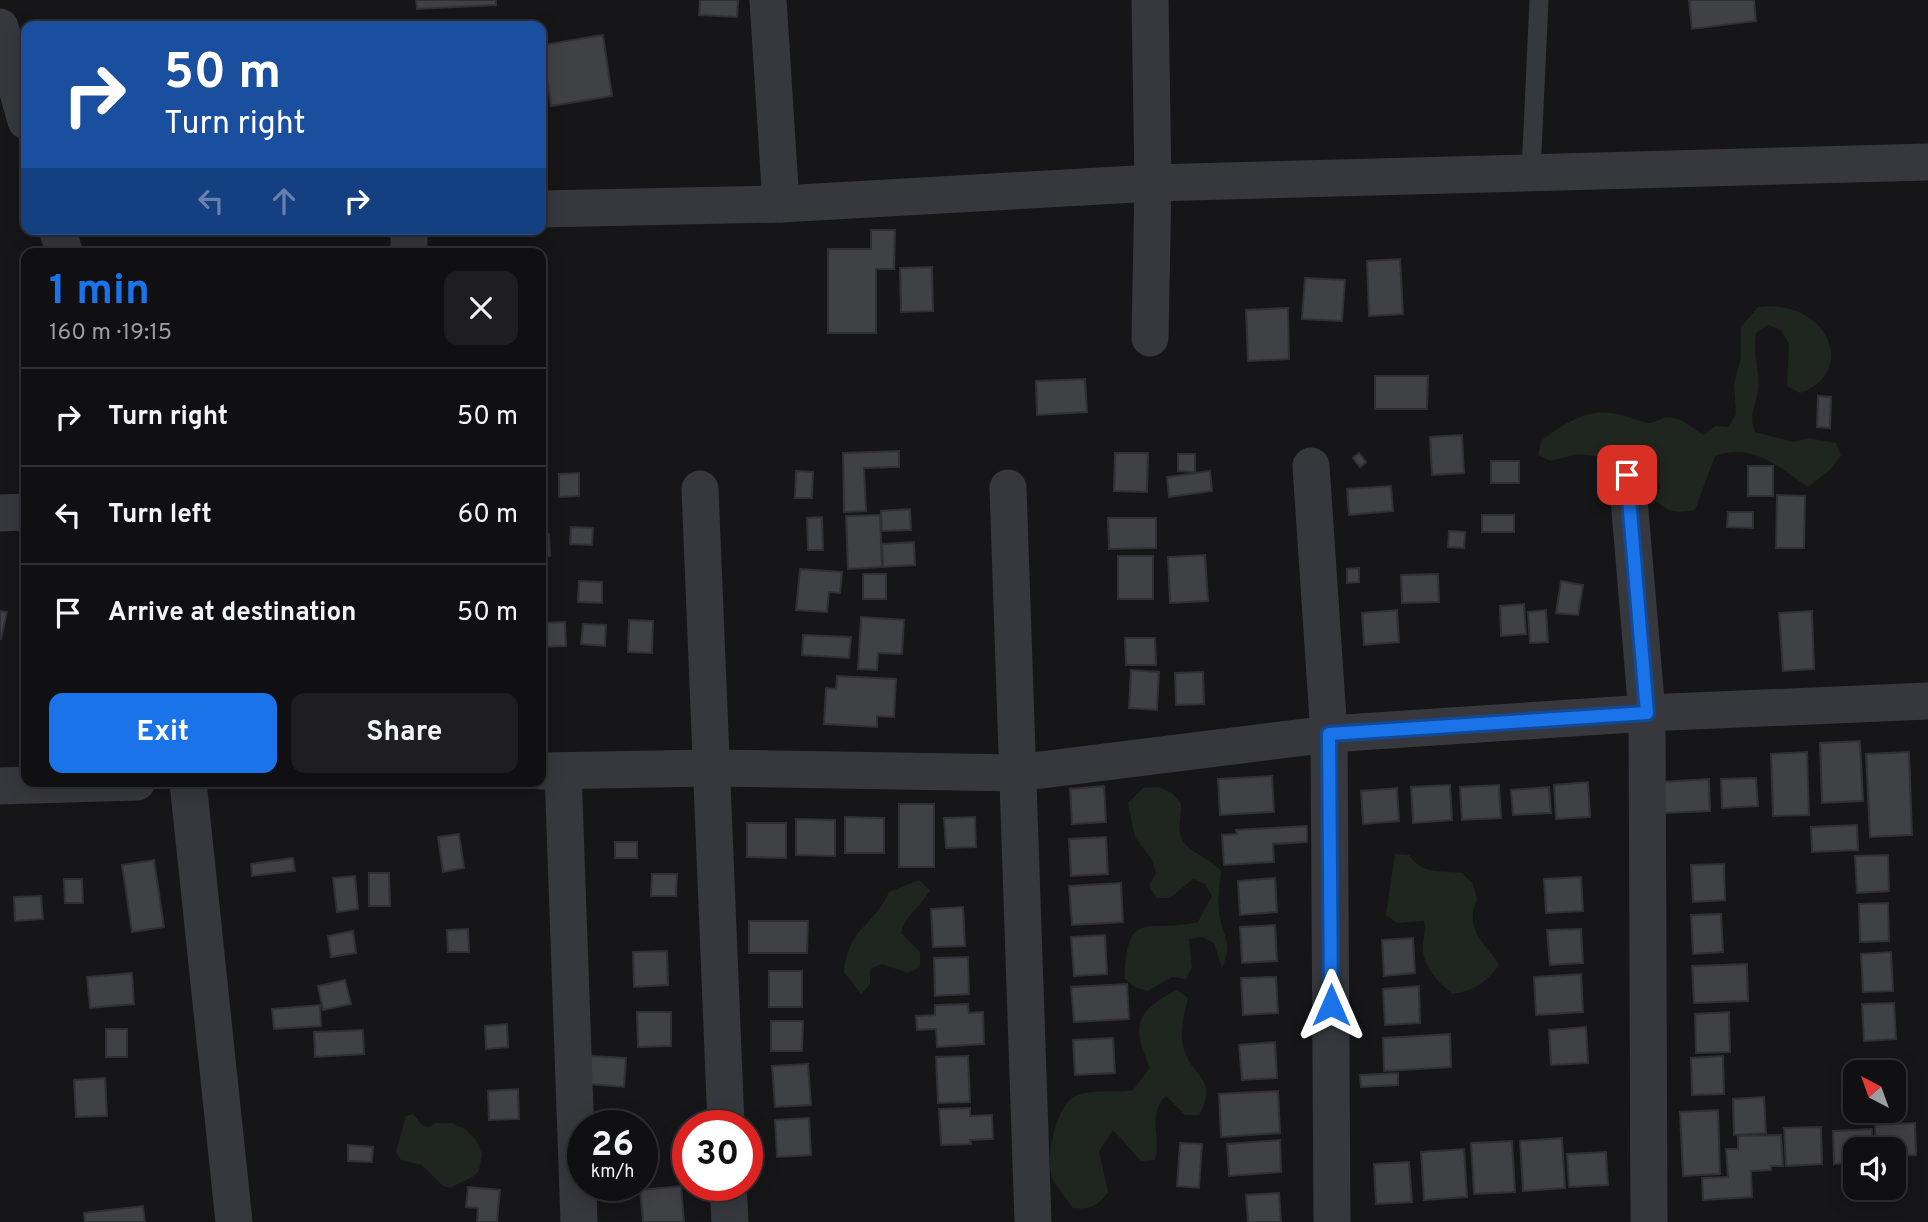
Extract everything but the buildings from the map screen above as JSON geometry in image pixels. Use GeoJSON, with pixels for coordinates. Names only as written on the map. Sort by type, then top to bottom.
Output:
{"type":"FeatureCollection","features":[{"type":"Feature","properties":{"kind":"street"},"geometry":{"type":"LineString","coordinates":[[768,0],[781,204]]}},
{"type":"Feature","properties":{"kind":"street"},"geometry":{"type":"LineString","coordinates":[[1150,0],[1153,183],[1150,338]]}},
{"type":"Feature","properties":{"kind":"street"},"geometry":{"type":"LineString","coordinates":[[0,27],[21,103]]}},
{"type":"Feature","properties":{"kind":"street"},"geometry":{"type":"LineString","coordinates":[[546,209],[781,204],[1153,183],[1928,162]]}},
{"type":"Feature","properties":{"kind":"street"},"geometry":{"type":"LineString","coordinates":[[1311,466],[1329,734],[1332,1222]]}},
{"type":"Feature","properties":{"kind":"street"},"geometry":{"type":"LineString","coordinates":[[1627,475],[1647,713],[1649,1222]]}},
{"type":"Feature","properties":{"kind":"street"},"geometry":{"type":"LineString","coordinates":[[1008,488],[1032,1222]]}},
{"type":"Feature","properties":{"kind":"street"},"geometry":{"type":"LineString","coordinates":[[700,489],[725,1110]]}},
{"type":"Feature","properties":{"kind":"street"},"geometry":{"type":"LineString","coordinates":[[0,513],[21,512]]}},
{"type":"Feature","properties":{"kind":"street"},"geometry":{"type":"LineString","coordinates":[[579,1222],[552,771],[713,768],[1018,773],[1329,734],[1647,713],[1928,701]]}},
{"type":"Feature","properties":{"kind":"street"},"geometry":{"type":"LineString","coordinates":[[0,786],[21,785]]}},
{"type":"Feature","properties":{"kind":"street"},"geometry":{"type":"LineString","coordinates":[[189,787],[234,1222]]}},
{"type":"Feature","properties":{"kind":"street"},"geometry":{"type":"LineString","coordinates":[[729,1201],[730,1222]]}},
{"type":"Feature","properties":{"kind":"lane"},"geometry":{"type":"LineString","coordinates":[[1531,173],[1539,0]]}},
{"type":"Feature","properties":{"kind":"shaded area"},"geometry":{"type":"Polygon","coordinates":[[[1758,307],[1790,309],[1808,317],[1819,326],[1830,347],[1831,358],[1822,379],[1800,393],[1787,386],[1789,344],[1781,330],[1768,325],[1756,333],[1758,389],[1752,420],[1755,432],[1794,442],[1808,438],[1836,443],[1841,456],[1831,469],[1808,487],[1753,454],[1728,452],[1715,456],[1695,510],[1674,511],[1656,501],[1660,488],[1657,474],[1647,463],[1634,457],[1620,453],[1606,457],[1578,454],[1551,461],[1538,455],[1541,441],[1565,424],[1582,416],[1601,412],[1649,423],[1675,418],[1704,435],[1715,426],[1728,427],[1736,414],[1734,384],[1741,358],[1741,327],[1758,307]]]}},
{"type":"Feature","properties":{"kind":"shaded area"},"geometry":{"type":"Polygon","coordinates":[[[1159,787],[1172,793],[1181,804],[1182,840],[1191,850],[1221,871],[1218,907],[1227,952],[1222,968],[1214,943],[1202,937],[1189,939],[1192,967],[1186,979],[1172,977],[1148,991],[1135,987],[1125,979],[1126,956],[1136,932],[1154,926],[1198,922],[1212,896],[1205,884],[1193,879],[1170,898],[1157,898],[1149,886],[1156,873],[1152,860],[1135,837],[1128,803],[1143,788],[1159,787]]]}},
{"type":"Feature","properties":{"kind":"shaded area"},"geometry":{"type":"Polygon","coordinates":[[[1395,854],[1409,855],[1426,869],[1462,873],[1473,884],[1477,900],[1474,926],[1499,964],[1480,984],[1453,994],[1438,980],[1425,961],[1424,921],[1397,923],[1386,915],[1395,854]]]}},
{"type":"Feature","properties":{"kind":"shaded area"},"geometry":{"type":"Polygon","coordinates":[[[919,880],[930,890],[907,920],[901,933],[920,952],[920,967],[908,973],[882,964],[870,969],[870,984],[861,994],[844,972],[856,936],[877,912],[889,892],[919,880]]]}},
{"type":"Feature","properties":{"kind":"shaded area"},"geometry":{"type":"Polygon","coordinates":[[[1177,990],[1188,998],[1182,1039],[1189,1061],[1206,1087],[1205,1103],[1199,1115],[1185,1115],[1166,1096],[1157,1110],[1155,1160],[1141,1161],[1113,1130],[1099,1151],[1108,1192],[1093,1206],[1073,1208],[1056,1185],[1050,1169],[1051,1146],[1062,1111],[1068,1102],[1081,1094],[1133,1090],[1150,1068],[1140,1040],[1141,1020],[1153,1005],[1177,990]]]}},
{"type":"Feature","properties":{"kind":"shaded area"},"geometry":{"type":"Polygon","coordinates":[[[413,1114],[422,1125],[429,1127],[435,1123],[451,1123],[465,1129],[476,1140],[482,1154],[479,1170],[474,1176],[450,1188],[443,1186],[422,1165],[401,1160],[396,1152],[406,1116],[413,1114]]]}},
{"type":"Feature","properties":{"kind":"route"},"geometry":{"type":"LineString","coordinates":[[1331,1005],[1329,734],[1647,713],[1627,475]]}}]}
